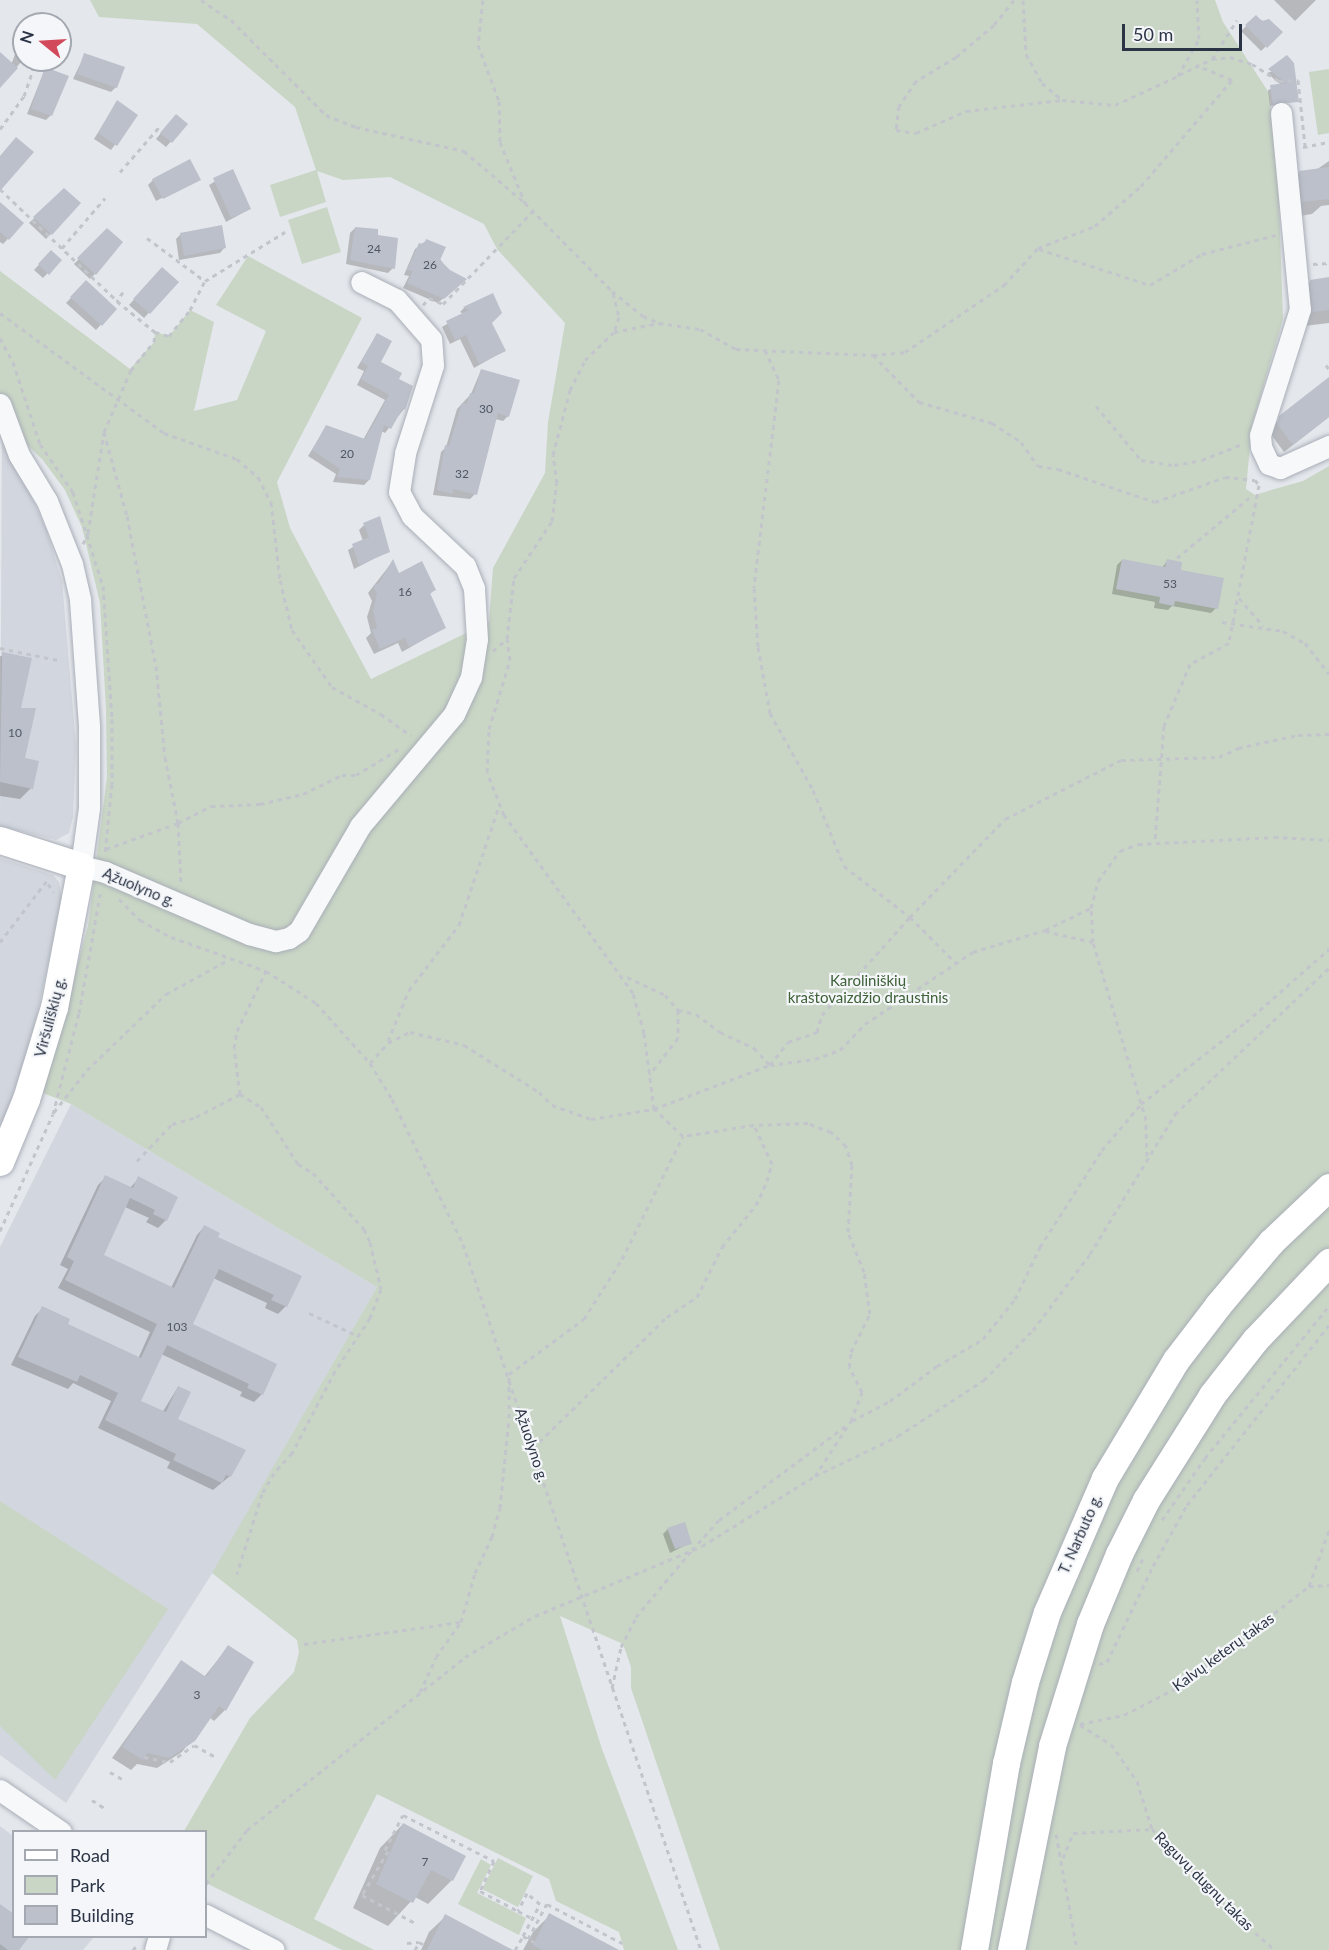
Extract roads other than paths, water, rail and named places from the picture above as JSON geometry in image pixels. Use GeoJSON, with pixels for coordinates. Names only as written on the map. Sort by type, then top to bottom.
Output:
{"type":"FeatureCollection","features":[{"type":"Feature","properties":{"kind":"main road","name":"Ąžuolyno g."},"geometry":{"type":"LineString","coordinates":[[0,840],[93,869]]}},
{"type":"Feature","properties":{"kind":"main road","name":"Viršuliškių g."},"geometry":{"type":"LineString","coordinates":[[0,1162],[26,1099],[93,869]]}},
{"type":"Feature","properties":{"kind":"main road","name":"T. Narbuto g."},"geometry":{"type":"LineString","coordinates":[[974,1950],[1006,1763],[1025,1682],[1047,1612],[1101,1488],[1176,1360],[1218,1305],[1272,1242],[1329,1187]]}},
{"type":"Feature","properties":{"kind":"main road"},"geometry":{"type":"LineString","coordinates":[[1011,1950],[1052,1746],[1090,1624],[1119,1554],[1146,1500],[1212,1395],[1255,1340],[1329,1262]]}},
{"type":"Feature","properties":{"kind":"street"},"geometry":{"type":"LineString","coordinates":[[1281,113],[1300,309],[1260,435],[1264,459],[1280,468],[1329,446]]}},
{"type":"Feature","properties":{"kind":"street","name":"Ąžuolyno g."},"geometry":{"type":"LineString","coordinates":[[93,869],[276,941],[299,932],[360,826],[445,728],[464,697],[473,668],[478,617],[465,566],[412,516],[399,492],[405,453],[433,365],[431,339],[414,315],[397,300],[361,282]]}},
{"type":"Feature","properties":{"kind":"street"},"geometry":{"type":"LineString","coordinates":[[0,404],[20,455],[47,501],[72,564],[80,600],[89,726],[89,808],[93,869]]}},
{"type":"Feature","properties":{"kind":"street"},"geometry":{"type":"LineString","coordinates":[[0,1790],[58,1830]]}},
{"type":"Feature","properties":{"kind":"street"},"geometry":{"type":"LineString","coordinates":[[207,1916],[274,1950]]}},
{"type":"Feature","properties":{"kind":"street"},"geometry":{"type":"LineString","coordinates":[[141,1949],[156,1938]]}},
{"type":"Feature","properties":{"kind":"park label","name":"Karoliniškių kraštovaizdžio draustinis"},"geometry":{"type":"Point","coordinates":[868,988]}}]}
